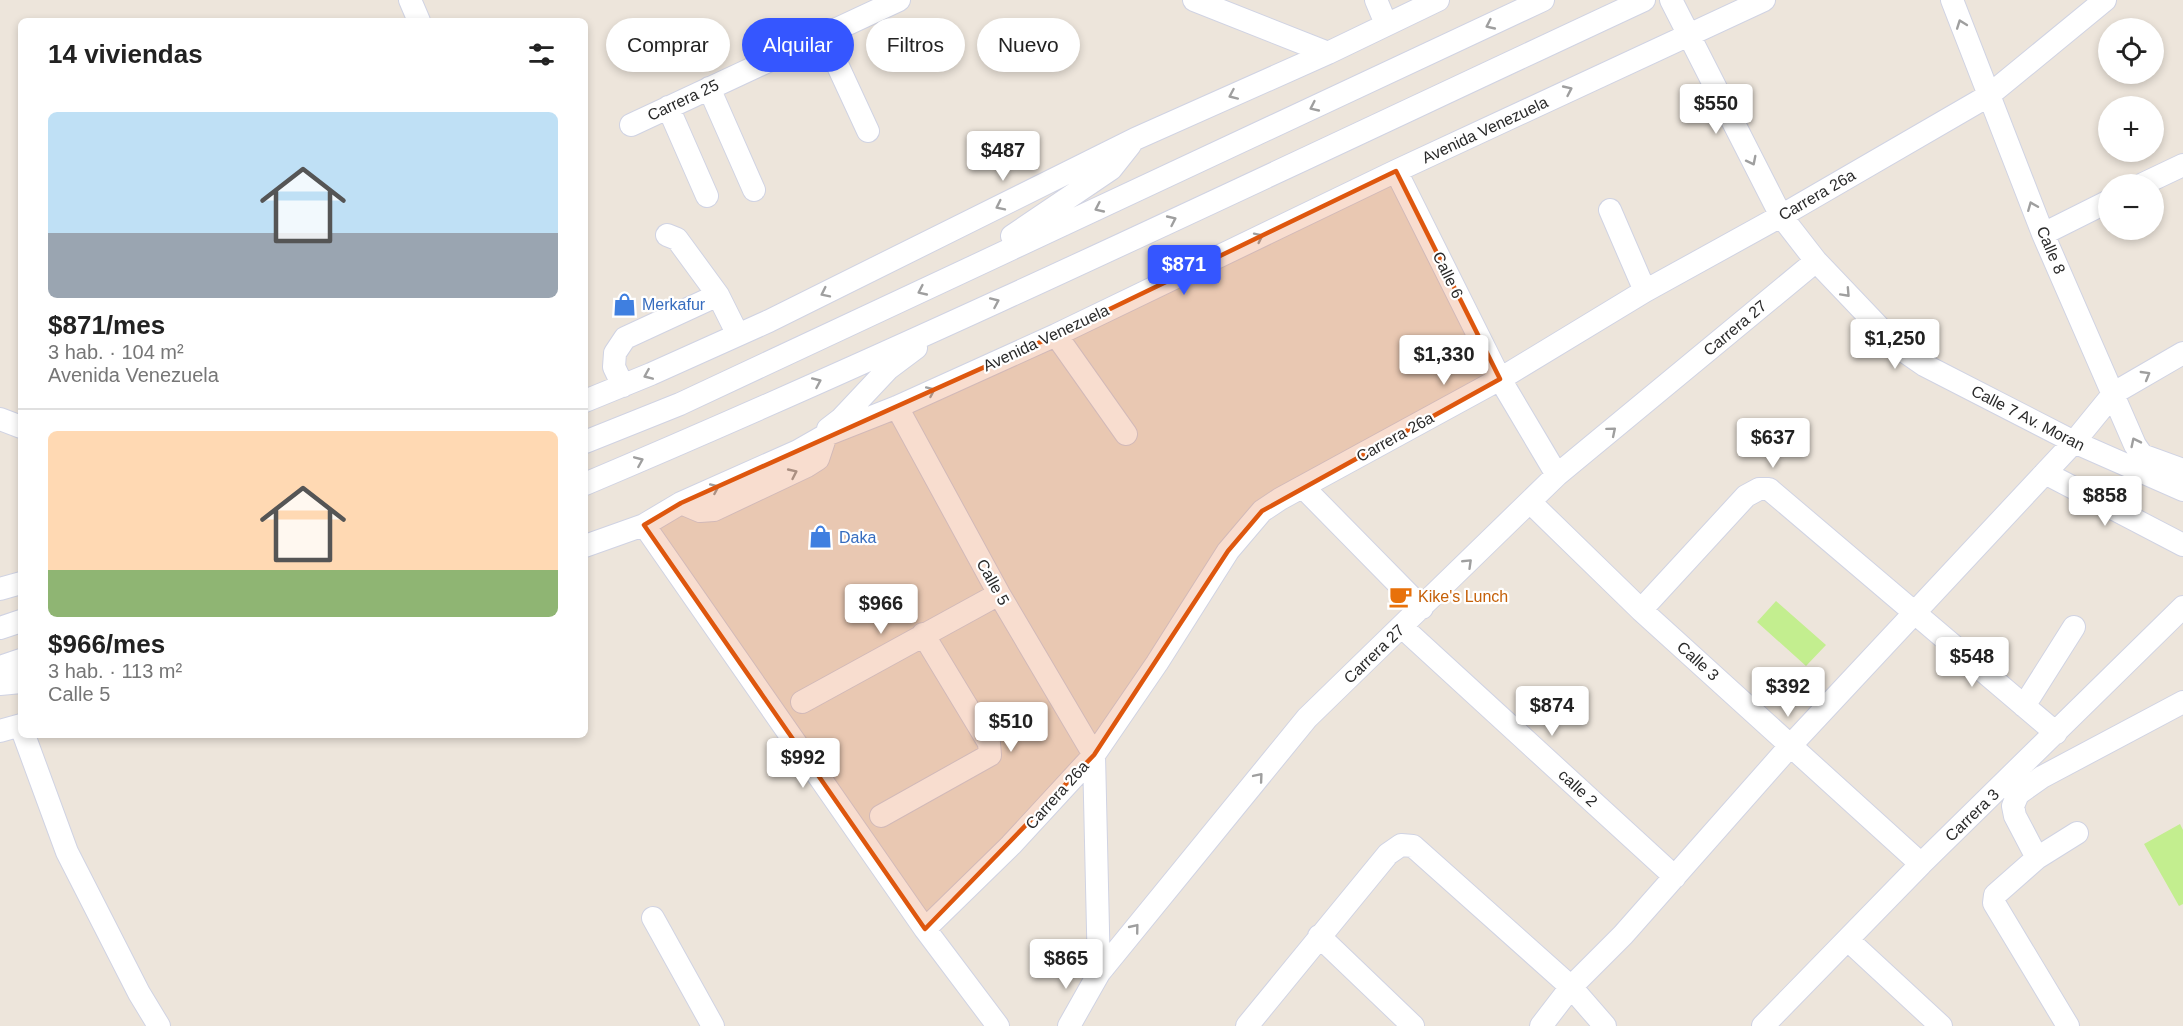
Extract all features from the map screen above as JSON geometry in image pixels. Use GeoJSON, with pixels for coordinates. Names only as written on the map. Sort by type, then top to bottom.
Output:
{"type":"FeatureCollection","features":[{"type":"Feature","properties":{"kind":"street"},"geometry":{"type":"LineString","coordinates":[[410,0],[419,18]]}},
{"type":"Feature","properties":{"kind":"street","name":"Carrera 25"},"geometry":{"type":"LineString","coordinates":[[854,22],[899,0]]}},
{"type":"Feature","properties":{"kind":"street"},"geometry":{"type":"LineString","coordinates":[[1194,0],[1328,53]]}},
{"type":"Feature","properties":{"kind":"street"},"geometry":{"type":"LineString","coordinates":[[1376,0],[1386,24]]}},
{"type":"Feature","properties":{"kind":"street"},"geometry":{"type":"LineString","coordinates":[[588,400],[738,335],[1135,139],[1328,53],[1438,0]]}},
{"type":"Feature","properties":{"kind":"street"},"geometry":{"type":"LineString","coordinates":[[588,441],[680,404],[1543,0]]}},
{"type":"Feature","properties":{"kind":"street"},"geometry":{"type":"LineString","coordinates":[[588,483],[700,435],[957,319],[1644,0]]}},
{"type":"Feature","properties":{"kind":"street","name":"Calle 7 Av. Moran"},"geometry":{"type":"LineString","coordinates":[[1671,0],[1780,216],[1816,261],[1898,347],[1924,365],[2074,442],[2183,489]]}},
{"type":"Feature","properties":{"kind":"street","name":"Avenida Venezuela"},"geometry":{"type":"LineString","coordinates":[[588,545],[644,525],[681,503],[798,451],[826,435],[1056,335],[1396,171],[1764,0]]}},
{"type":"Feature","properties":{"kind":"street","name":"Calle 8"},"geometry":{"type":"LineString","coordinates":[[1952,0],[2043,234],[2138,450],[2142,455],[2183,470]]}},
{"type":"Feature","properties":{"kind":"street","name":"Carrera 26a"},"geometry":{"type":"LineString","coordinates":[[926,929],[1011,845],[1094,755],[1157,663],[1228,550],[1262,511],[1500,379],[1645,291],[1988,96],[2105,0]]}},
{"type":"Feature","properties":{"kind":"street","name":"Carrera 25"},"geometry":{"type":"LineString","coordinates":[[631,125],[744,72]]}},
{"type":"Feature","properties":{"kind":"street"},"geometry":{"type":"LineString","coordinates":[[841,72],[868,131]]}},
{"type":"Feature","properties":{"kind":"street"},"geometry":{"type":"LineString","coordinates":[[709,88],[754,190]]}},
{"type":"Feature","properties":{"kind":"street"},"geometry":{"type":"LineString","coordinates":[[668,107],[707,196]]}},
{"type":"Feature","properties":{"kind":"street"},"geometry":{"type":"LineString","coordinates":[[969,269],[1001,243],[1110,169],[1135,139]]}},
{"type":"Feature","properties":{"kind":"street"},"geometry":{"type":"LineString","coordinates":[[2164,174],[2183,165]]}},
{"type":"Feature","properties":{"kind":"street","name":"Calle 6"},"geometry":{"type":"LineString","coordinates":[[1396,171],[1500,379],[1557,476]]}},
{"type":"Feature","properties":{"kind":"street"},"geometry":{"type":"LineString","coordinates":[[2043,234],[2098,206]]}},
{"type":"Feature","properties":{"kind":"street"},"geometry":{"type":"LineString","coordinates":[[1610,210],[1645,291]]}},
{"type":"Feature","properties":{"kind":"street"},"geometry":{"type":"LineString","coordinates":[[667,235],[677,239],[718,295],[738,335]]}},
{"type":"Feature","properties":{"kind":"street","name":"Carrera 27"},"geometry":{"type":"LineString","coordinates":[[1069,1026],[1099,973],[1307,718],[1557,476],[1816,261]]}},
{"type":"Feature","properties":{"kind":"street"},"geometry":{"type":"LineString","coordinates":[[623,386],[614,367],[615,353],[625,338],[718,295]]}},
{"type":"Feature","properties":{"kind":"street"},"geometry":{"type":"LineString","coordinates":[[798,451],[841,419],[888,369],[957,319]]}},
{"type":"Feature","properties":{"kind":"street"},"geometry":{"type":"LineString","coordinates":[[1056,335],[1126,434]]}},
{"type":"Feature","properties":{"kind":"street"},"geometry":{"type":"LineString","coordinates":[[1541,1026],[1571,987],[1623,935],[1791,745],[2074,442],[2114,393],[2183,353]]}},
{"type":"Feature","properties":{"kind":"street","name":"Calle 5"},"geometry":{"type":"LineString","coordinates":[[897,406],[999,594],[1094,755]]}},
{"type":"Feature","properties":{"kind":"street"},"geometry":{"type":"LineString","coordinates":[[0,418],[18,426]]}},
{"type":"Feature","properties":{"kind":"street"},"geometry":{"type":"LineString","coordinates":[[681,503],[708,512],[725,505],[818,459],[826,435]]}},
{"type":"Feature","properties":{"kind":"street"},"geometry":{"type":"LineString","coordinates":[[2045,473],[2183,545]]}},
{"type":"Feature","properties":{"kind":"street"},"geometry":{"type":"LineString","coordinates":[[1303,488],[1422,608]]}},
{"type":"Feature","properties":{"kind":"street"},"geometry":{"type":"LineString","coordinates":[[1641,610],[1746,496],[1760,489],[1769,489],[2056,733]]}},
{"type":"Feature","properties":{"kind":"street","name":"Calle 3"},"geometry":{"type":"LineString","coordinates":[[1530,502],[1641,610],[1922,864]]}},
{"type":"Feature","properties":{"kind":"street"},"geometry":{"type":"LineString","coordinates":[[644,525],[926,929],[998,1026]]}},
{"type":"Feature","properties":{"kind":"street"},"geometry":{"type":"LineString","coordinates":[[0,589],[18,584]]}},
{"type":"Feature","properties":{"kind":"street"},"geometry":{"type":"LineString","coordinates":[[802,702],[999,594]]}},
{"type":"Feature","properties":{"kind":"street"},"geometry":{"type":"LineString","coordinates":[[0,602],[18,600]]}},
{"type":"Feature","properties":{"kind":"street","name":"Carrera 3"},"geometry":{"type":"LineString","coordinates":[[1763,1026],[1922,864],[2183,607]]}},
{"type":"Feature","properties":{"kind":"street"},"geometry":{"type":"LineString","coordinates":[[0,628],[18,622]]}},
{"type":"Feature","properties":{"kind":"street","name":"calle 2"},"geometry":{"type":"LineString","coordinates":[[1402,627],[1675,877]]}},
{"type":"Feature","properties":{"kind":"street"},"geometry":{"type":"LineString","coordinates":[[2024,706],[2074,627]]}},
{"type":"Feature","properties":{"kind":"street"},"geometry":{"type":"LineString","coordinates":[[881,816],[990,754],[988,743],[923,634]]}},
{"type":"Feature","properties":{"kind":"street"},"geometry":{"type":"LineString","coordinates":[[0,667],[18,661]]}},
{"type":"Feature","properties":{"kind":"street"},"geometry":{"type":"LineString","coordinates":[[0,684],[18,682]]}},
{"type":"Feature","properties":{"kind":"street"},"geometry":{"type":"LineString","coordinates":[[2037,858],[2015,816],[2013,806],[2018,794],[2042,777],[2183,702]]}},
{"type":"Feature","properties":{"kind":"street"},"geometry":{"type":"LineString","coordinates":[[0,731],[18,726]]}},
{"type":"Feature","properties":{"kind":"street"},"geometry":{"type":"LineString","coordinates":[[25,738],[67,852],[139,993],[159,1026]]}},
{"type":"Feature","properties":{"kind":"street"},"geometry":{"type":"LineString","coordinates":[[1094,755],[1099,973]]}},
{"type":"Feature","properties":{"kind":"street"},"geometry":{"type":"LineString","coordinates":[[2068,1026],[1994,903],[1995,895],[2037,858],[2077,833]]}},
{"type":"Feature","properties":{"kind":"street"},"geometry":{"type":"LineString","coordinates":[[1246,1026],[1388,854],[1401,845],[1413,846],[1571,987],[1605,1026]]}},
{"type":"Feature","properties":{"kind":"street"},"geometry":{"type":"LineString","coordinates":[[654,918],[713,1026]]}},
{"type":"Feature","properties":{"kind":"street"},"geometry":{"type":"LineString","coordinates":[[1319,936],[1413,1026]]}},
{"type":"Feature","properties":{"kind":"street"},"geometry":{"type":"LineString","coordinates":[[1848,940],[1941,1026]]}},
{"type":"Feature","properties":{"kind":"highlighted area"},"geometry":{"type":"Polygon","coordinates":[[[1396,171],[1500,379],[1262,511],[1228,551],[1094,755],[925,929],[644,525],[681,503],[1056,335],[1396,171]]]}},
{"type":"Feature","properties":{"kind":"green space"},"geometry":{"type":"Polygon","coordinates":[[[1776,601],[1826,645],[1806,666],[1757,622],[1776,601]]]}},
{"type":"Feature","properties":{"kind":"green space"},"geometry":{"type":"Polygon","coordinates":[[[2180,824],[2183,830],[2183,904],[2179,906],[2144,844],[2180,824]]]}},
{"type":"Feature","properties":{"kind":"place","name":"Merkafur"},"geometry":{"type":"Point","coordinates":[624,304]}},
{"type":"Feature","properties":{"kind":"place","name":"Daka"},"geometry":{"type":"Point","coordinates":[821,537]}},
{"type":"Feature","properties":{"kind":"place","name":"Kike's Lunch"},"geometry":{"type":"Point","coordinates":[1400,596]}}]}
